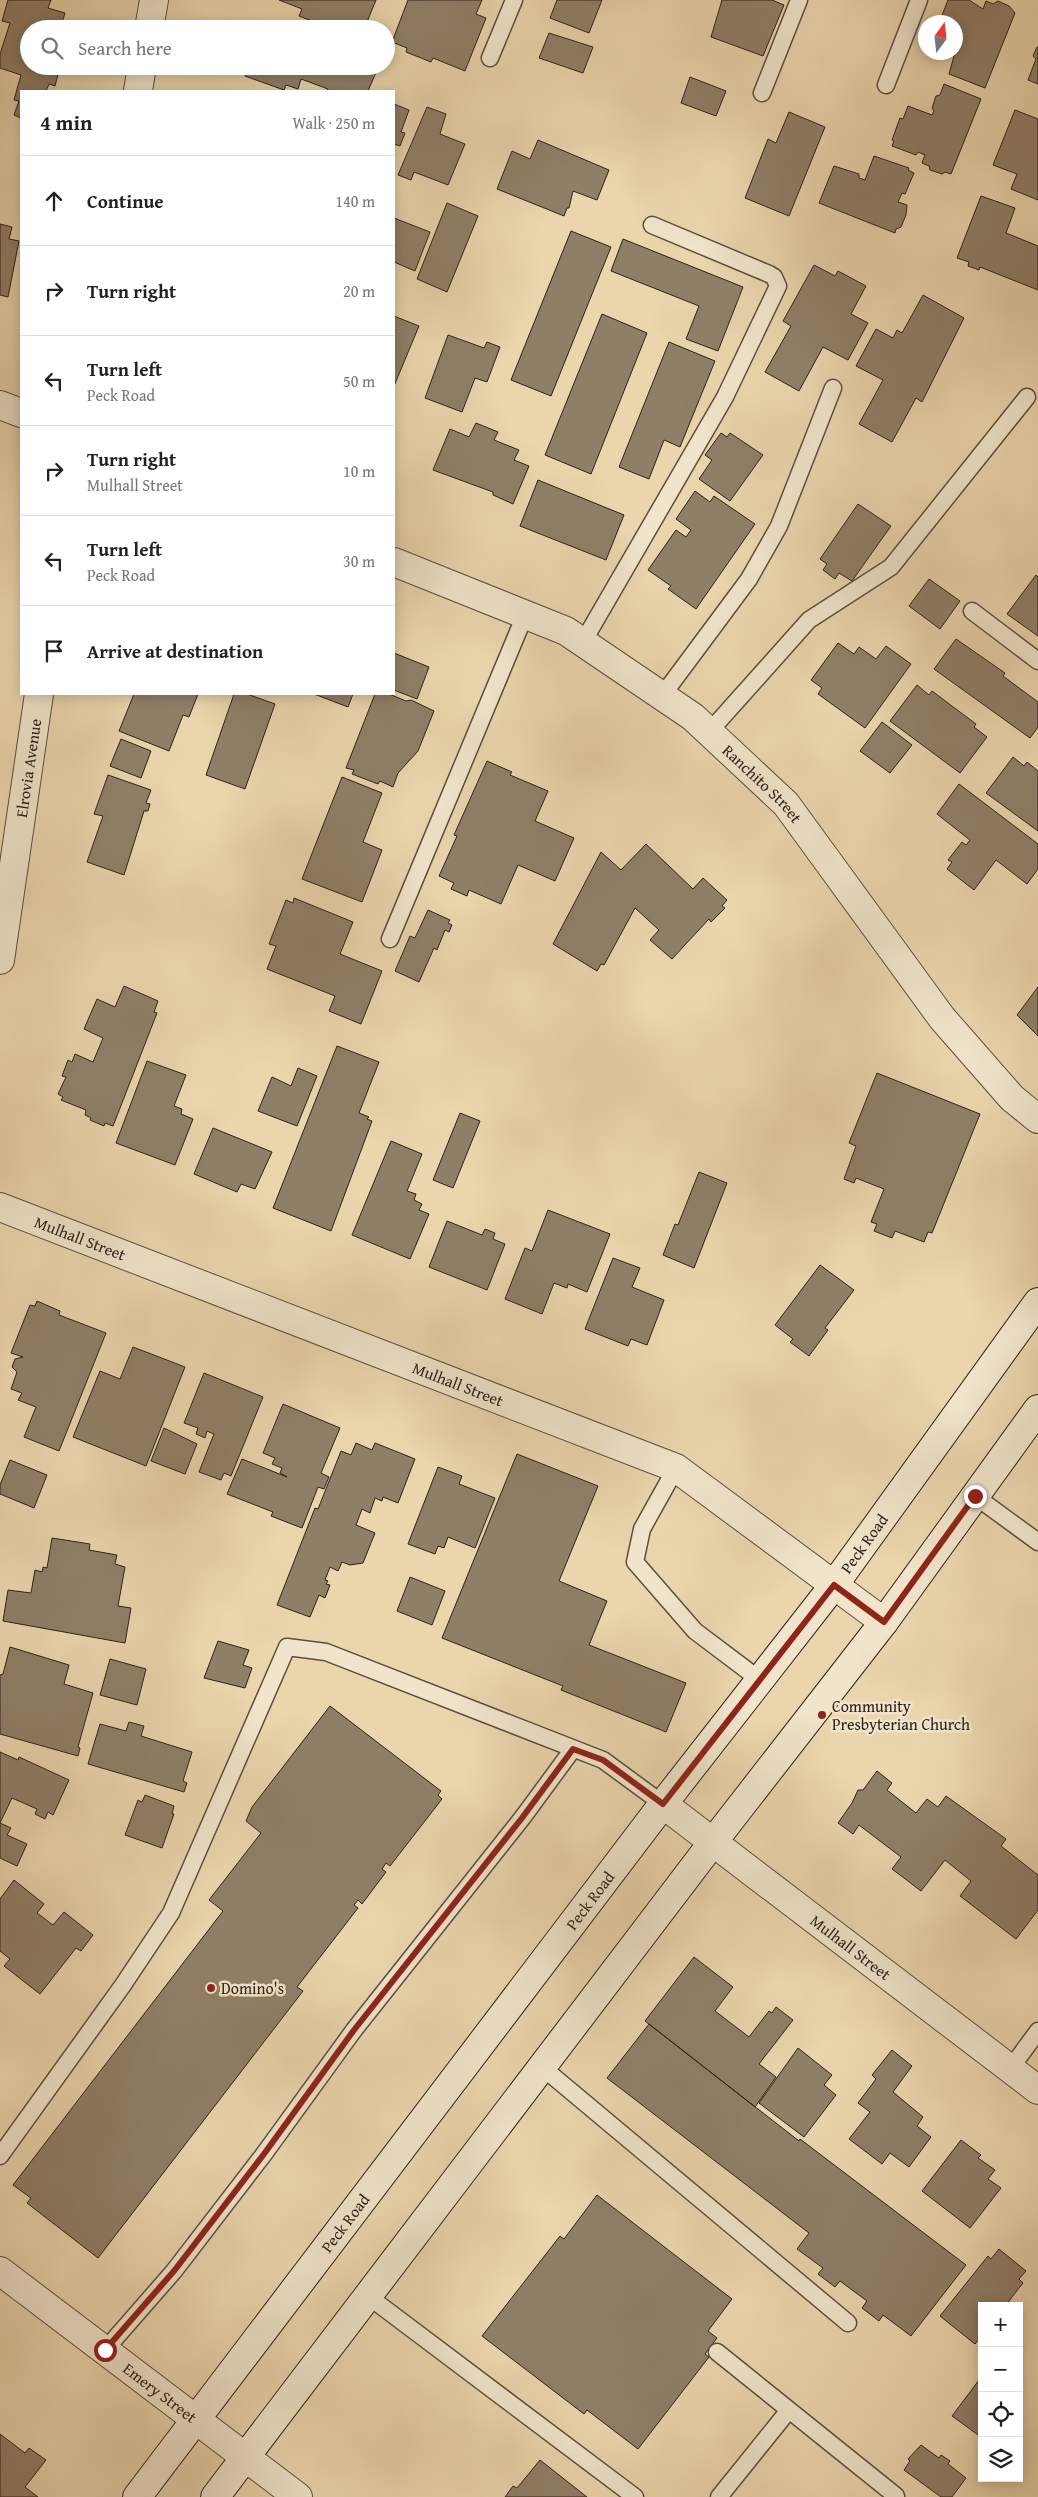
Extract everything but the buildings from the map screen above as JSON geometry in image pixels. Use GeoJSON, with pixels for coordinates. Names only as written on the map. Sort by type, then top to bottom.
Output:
{"type":"FeatureCollection","features":[{"type":"Feature","properties":{"kind":"street"},"geometry":{"type":"LineString","coordinates":[[151,20],[154,0]]}},
{"type":"Feature","properties":{"kind":"street"},"geometry":{"type":"LineString","coordinates":[[138,90],[141,75]]}},
{"type":"Feature","properties":{"kind":"street"},"geometry":{"type":"LineString","coordinates":[[0,405],[20,413]]}},
{"type":"Feature","properties":{"kind":"street","name":"Ranchito Street"},"geometry":{"type":"LineString","coordinates":[[395,562],[566,631],[662,696],[709,732],[786,804],[942,1018],[1012,1098],[1038,1119]]}},
{"type":"Feature","properties":{"kind":"street","name":"Elrovia Avenue"},"geometry":{"type":"LineString","coordinates":[[0,960],[39,695]]}},
{"type":"Feature","properties":{"kind":"street","name":"Mulhall Street"},"geometry":{"type":"LineString","coordinates":[[0,1208],[676,1468],[884,1622]]}},
{"type":"Feature","properties":{"kind":"street","name":"Peck Road"},"geometry":{"type":"LineString","coordinates":[[137,2497],[663,1804],[834,1585],[1038,1302]]}},
{"type":"Feature","properties":{"kind":"street"},"geometry":{"type":"LineString","coordinates":[[216,2497],[712,1842],[884,1622],[1038,1409]]}},
{"type":"Feature","properties":{"kind":"street","name":"Mulhall Street"},"geometry":{"type":"LineString","coordinates":[[663,1804],[1038,2090]]}},
{"type":"Feature","properties":{"kind":"street","name":"Emery Street"},"geometry":{"type":"LineString","coordinates":[[0,2271],[298,2497]]}},
{"type":"Feature","properties":{"kind":"lane"},"geometry":{"type":"LineString","coordinates":[[490,58],[514,0]]}},
{"type":"Feature","properties":{"kind":"lane"},"geometry":{"type":"LineString","coordinates":[[762,93],[799,0]]}},
{"type":"Feature","properties":{"kind":"lane"},"geometry":{"type":"LineString","coordinates":[[886,85],[919,0]]}},
{"type":"Feature","properties":{"kind":"lane"},"geometry":{"type":"LineString","coordinates":[[583,642],[716,414],[778,286],[774,277],[769,274],[652,225]]}},
{"type":"Feature","properties":{"kind":"lane"},"geometry":{"type":"LineString","coordinates":[[662,696],[750,579],[775,534],[833,388]]}},
{"type":"Feature","properties":{"kind":"lane"},"geometry":{"type":"LineString","coordinates":[[709,732],[809,620],[891,567],[1027,397]]}},
{"type":"Feature","properties":{"kind":"lane"},"geometry":{"type":"LineString","coordinates":[[972,611],[1038,661]]}},
{"type":"Feature","properties":{"kind":"lane"},"geometry":{"type":"LineString","coordinates":[[390,939],[525,615]]}},
{"type":"Feature","properties":{"kind":"lane"},"geometry":{"type":"LineString","coordinates":[[676,1468],[642,1529],[635,1562],[695,1631],[760,1680]]}},
{"type":"Feature","properties":{"kind":"lane"},"geometry":{"type":"LineString","coordinates":[[975,1496],[1038,1542]]}},
{"type":"Feature","properties":{"kind":"lane"},"geometry":{"type":"LineString","coordinates":[[0,2156],[123,1985],[171,1913],[287,1647],[326,1652],[603,1760],[663,1804]]}},
{"type":"Feature","properties":{"kind":"lane"},"geometry":{"type":"LineString","coordinates":[[105,2350],[174,2271],[264,2154],[354,2030],[522,1818],[573,1749]]}},
{"type":"Feature","properties":{"kind":"lane"},"geometry":{"type":"LineString","coordinates":[[1010,2068],[1038,2032]]}},
{"type":"Feature","properties":{"kind":"lane"},"geometry":{"type":"LineString","coordinates":[[542,2067],[848,2323]]}},
{"type":"Feature","properties":{"kind":"lane"},"geometry":{"type":"LineString","coordinates":[[368,2296],[634,2497]]}},
{"type":"Feature","properties":{"kind":"lane"},"geometry":{"type":"LineString","coordinates":[[717,2352],[895,2497]]}},
{"type":"Feature","properties":{"kind":"lane"},"geometry":{"type":"LineString","coordinates":[[719,2497],[789,2410]]}},
{"type":"Feature","properties":{"kind":"place","name":"Community Presbyterian Church"},"geometry":{"type":"Point","coordinates":[822,1715]}},
{"type":"Feature","properties":{"kind":"place","name":"Domino's"},"geometry":{"type":"Point","coordinates":[211,1988]}},
{"type":"Feature","properties":{"kind":"route"},"geometry":{"type":"LineString","coordinates":[[105,2350],[174,2271],[264,2154],[354,2030],[434,1926],[522,1818],[573,1749],[603,1760],[663,1804],[834,1585],[884,1622],[975,1496]]}}]}
